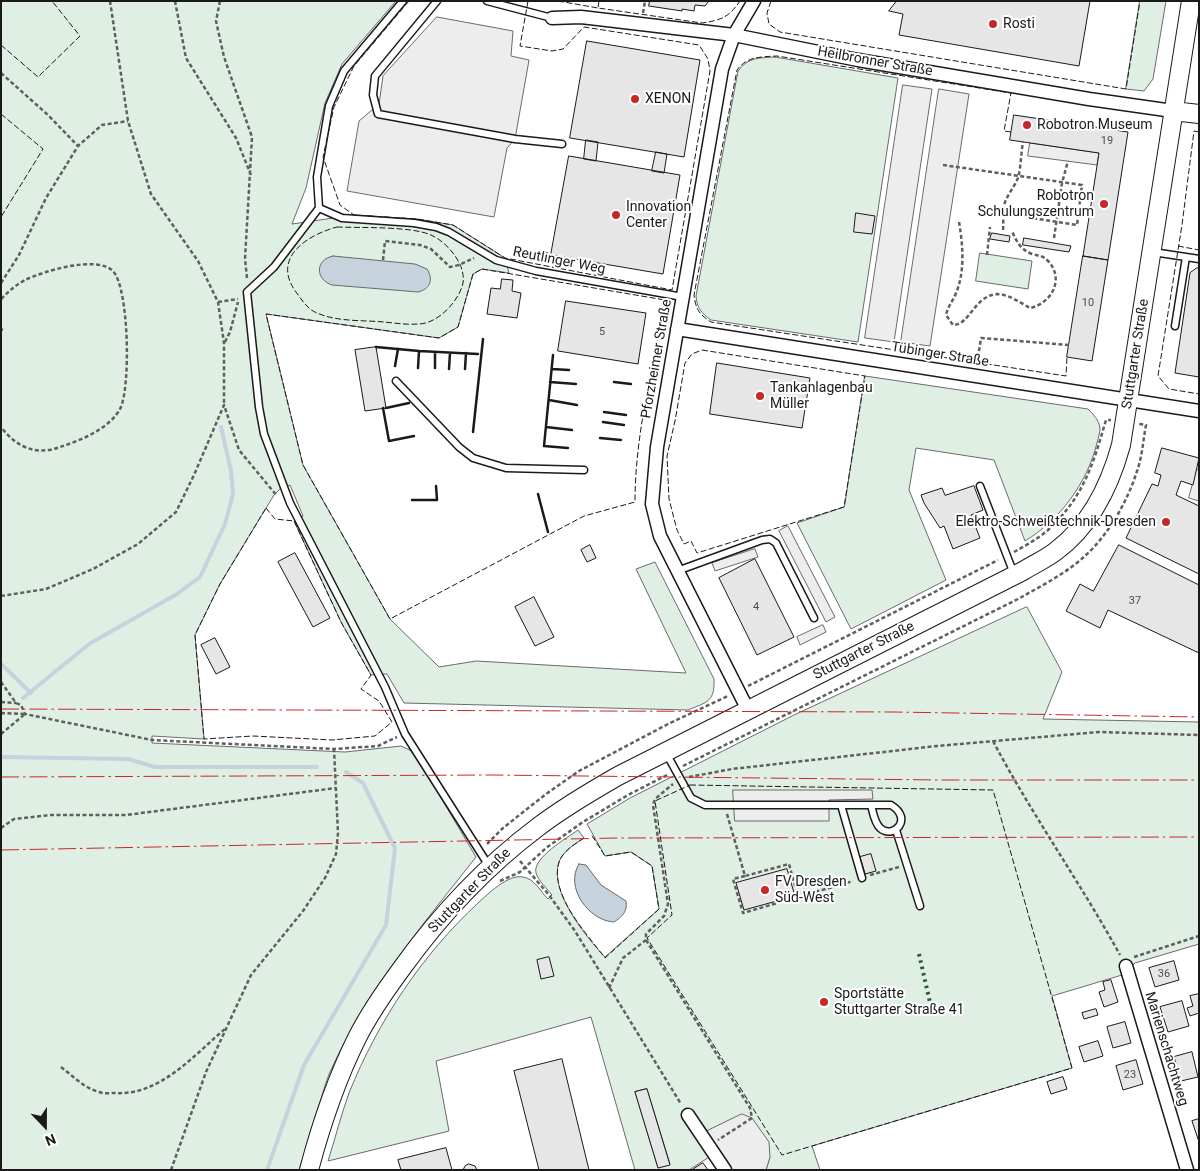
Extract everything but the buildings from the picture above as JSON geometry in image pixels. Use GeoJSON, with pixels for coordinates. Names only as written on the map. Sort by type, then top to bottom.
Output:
{"type":"FeatureCollection","features":[{"type":"Feature","properties":{"kind":"main road","name":"Stuttgarter Straße"},"geometry":{"type":"LineString","coordinates":[[309,1170],[336,1086],[357,1038],[384,992],[442,916],[492,875],[509,850],[572,803],[665,751],[1014,575],[1056,551],[1088,517],[1104,492],[1122,445],[1190,1]]}},
{"type":"Feature","properties":{"kind":"main road","name":"Heilbronner Straße"},"geometry":{"type":"LineString","coordinates":[[1173,111],[1199,114]]}},
{"type":"Feature","properties":{"kind":"street","name":"Pforzheimer Straße"},"geometry":{"type":"LineString","coordinates":[[748,710],[660,536],[652,504],[657,447],[722,69],[734,35],[754,1]]}},
{"type":"Feature","properties":{"kind":"street","name":"Heilbronner Straße"},"geometry":{"type":"LineString","coordinates":[[552,18],[581,16],[734,35],[858,60],[1089,99],[1173,111]]}},
{"type":"Feature","properties":{"kind":"street","name":"Tübinger Straße"},"geometry":{"type":"LineString","coordinates":[[677,330],[1199,411]]}},
{"type":"Feature","properties":{"kind":"street","name":"Marienschachtweg"},"geometry":{"type":"LineString","coordinates":[[1126,966],[1187,1170]]}},
{"type":"Feature","properties":{"kind":"street"},"geometry":{"type":"LineString","coordinates":[[688,1115],[725,1170]]}},
{"type":"Feature","properties":{"kind":"lane"},"geometry":{"type":"LineString","coordinates":[[403,1],[344,71],[328,106],[317,177],[320,208],[274,267],[247,292],[264,434],[290,503],[385,687],[406,734],[492,875]]}},
{"type":"Feature","properties":{"kind":"lane"},"geometry":{"type":"LineString","coordinates":[[437,1],[375,76],[372,95],[378,114],[515,139],[562,144]]}},
{"type":"Feature","properties":{"kind":"lane"},"geometry":{"type":"LineString","coordinates":[[487,1],[552,18]]}},
{"type":"Feature","properties":{"kind":"lane","name":"Reutlinger Weg"},"geometry":{"type":"LineString","coordinates":[[320,208],[342,218],[436,227],[449,232],[496,260],[536,271],[683,296]]}},
{"type":"Feature","properties":{"kind":"lane"},"geometry":{"type":"LineString","coordinates":[[1152,252],[1199,259]]}},
{"type":"Feature","properties":{"kind":"lane"},"geometry":{"type":"LineString","coordinates":[[1175,326],[1186,257]]}},
{"type":"Feature","properties":{"kind":"lane"},"geometry":{"type":"LineString","coordinates":[[396,381],[459,447],[473,458],[506,468],[584,470]]}},
{"type":"Feature","properties":{"kind":"lane"},"geometry":{"type":"LineString","coordinates":[[980,486],[1014,575]]}},
{"type":"Feature","properties":{"kind":"lane"},"geometry":{"type":"LineString","coordinates":[[677,571],[762,540],[770,539],[776,543],[814,618]]}},
{"type":"Feature","properties":{"kind":"lane"},"geometry":{"type":"LineString","coordinates":[[665,751],[691,798],[705,804],[891,805],[902,816],[901,824],[896,830],[888,832],[881,829],[876,822],[871,806]]}},
{"type":"Feature","properties":{"kind":"lane"},"geometry":{"type":"LineString","coordinates":[[841,805],[862,878]]}},
{"type":"Feature","properties":{"kind":"lane"},"geometry":{"type":"LineString","coordinates":[[896,830],[920,906]]}},
{"type":"Feature","properties":{"kind":"path"},"geometry":{"type":"LineString","coordinates":[[110,1],[128,121],[151,194],[198,261],[218,302],[224,343],[224,405],[239,450],[274,495],[290,503]]}},
{"type":"Feature","properties":{"kind":"path"},"geometry":{"type":"LineString","coordinates":[[175,1],[186,58],[236,138],[251,176]]}},
{"type":"Feature","properties":{"kind":"path"},"geometry":{"type":"LineString","coordinates":[[218,302],[238,299],[247,292],[245,259],[252,137],[224,57],[216,21],[220,1]]}},
{"type":"Feature","properties":{"kind":"path"},"geometry":{"type":"LineString","coordinates":[[643,15],[645,1]]}},
{"type":"Feature","properties":{"kind":"path"},"geometry":{"type":"LineString","coordinates":[[1,74],[48,114],[78,146]]}},
{"type":"Feature","properties":{"kind":"path"},"geometry":{"type":"LineString","coordinates":[[1,283],[19,255],[46,198],[78,146],[102,125],[128,121]]}},
{"type":"Feature","properties":{"kind":"path"},"geometry":{"type":"LineString","coordinates":[[1004,230],[1003,208],[1018,176],[1023,142]]}},
{"type":"Feature","properties":{"kind":"path"},"geometry":{"type":"LineString","coordinates":[[1054,238],[1062,182],[1068,161]]}},
{"type":"Feature","properties":{"kind":"path"},"geometry":{"type":"LineString","coordinates":[[943,165],[1082,185],[1077,225],[1026,217]]}},
{"type":"Feature","properties":{"kind":"path"},"geometry":{"type":"LineString","coordinates":[[959,222],[962,239],[961,274],[957,293],[946,315],[953,325],[964,321],[979,302],[998,294],[1007,296],[1030,308],[1044,304],[1051,296],[1055,287],[1055,277],[1048,260],[1041,255],[1032,254],[1016,243],[1012,231]]}},
{"type":"Feature","properties":{"kind":"path"},"geometry":{"type":"LineString","coordinates":[[987,254],[990,227]]}},
{"type":"Feature","properties":{"kind":"path"},"geometry":{"type":"LineString","coordinates":[[383,260],[385,241],[420,245],[431,249],[450,267],[459,265],[484,253]]}},
{"type":"Feature","properties":{"kind":"path"},"geometry":{"type":"LineString","coordinates":[[1,298],[12,288],[40,274],[75,265],[103,265],[113,271],[122,294],[125,310],[127,370],[124,401],[119,410],[106,424],[76,440],[49,451],[37,451],[18,445],[1,427]]}},
{"type":"Feature","properties":{"kind":"path"},"geometry":{"type":"LineString","coordinates":[[224,343],[230,332],[238,299]]}},
{"type":"Feature","properties":{"kind":"path"},"geometry":{"type":"LineString","coordinates":[[975,376],[981,338],[1069,345]]}},
{"type":"Feature","properties":{"kind":"path"},"geometry":{"type":"LineString","coordinates":[[1,596],[46,589],[92,569],[138,544],[176,512],[224,405]]}},
{"type":"Feature","properties":{"kind":"path"},"geometry":{"type":"LineString","coordinates":[[1,682],[16,703],[21,706],[25,714]]}},
{"type":"Feature","properties":{"kind":"path"},"geometry":{"type":"LineString","coordinates":[[1,702],[16,703]]}},
{"type":"Feature","properties":{"kind":"path"},"geometry":{"type":"LineString","coordinates":[[1,713],[25,714],[152,740],[334,749],[378,746],[406,734]]}},
{"type":"Feature","properties":{"kind":"path"},"geometry":{"type":"LineString","coordinates":[[1,734],[25,714]]}},
{"type":"Feature","properties":{"kind":"path"},"geometry":{"type":"LineString","coordinates":[[709,1146],[752,1118],[750,1108],[646,940],[646,934],[664,916],[668,904],[654,799],[680,778],[732,769],[994,741],[1099,732],[1199,735]]}},
{"type":"Feature","properties":{"kind":"path"},"geometry":{"type":"LineString","coordinates":[[994,741],[1011,774],[1096,912],[1126,966],[1133,957],[1199,936]]}},
{"type":"Feature","properties":{"kind":"path"},"geometry":{"type":"LineString","coordinates":[[171,1170],[206,1072],[251,975],[303,911],[325,878],[336,854],[338,833],[334,749]]}},
{"type":"Feature","properties":{"kind":"path"},"geometry":{"type":"LineString","coordinates":[[1,828],[14,819],[51,815],[126,815],[336,788]]}},
{"type":"Feature","properties":{"kind":"path"},"geometry":{"type":"LineString","coordinates":[[724,805],[745,876]]}},
{"type":"Feature","properties":{"kind":"path"},"geometry":{"type":"LineString","coordinates":[[496,834],[549,895],[575,931],[688,1115]]}},
{"type":"Feature","properties":{"kind":"path"},"geometry":{"type":"LineString","coordinates":[[798,897],[789,864],[733,879],[743,914],[907,864]]}},
{"type":"Feature","properties":{"kind":"path"},"geometry":{"type":"LineString","coordinates":[[492,875],[520,872],[525,867]]}},
{"type":"Feature","properties":{"kind":"path"},"geometry":{"type":"LineString","coordinates":[[609,988],[623,958],[646,940]]}},
{"type":"Feature","properties":{"kind":"path"},"geometry":{"type":"LineString","coordinates":[[60,1067],[84,1085],[100,1093],[127,1094],[142,1090],[166,1078],[227,1027]]}},
{"type":"Feature","properties":{"kind":"green space"},"geometry":{"type":"Polygon","coordinates":[[[1,1],[396,1],[342,64],[325,103],[306,188],[292,224],[354,215],[417,219],[453,225],[505,258],[509,273],[482,269],[473,274],[458,327],[439,338],[266,314],[303,465],[390,619],[439,667],[476,661],[686,673],[636,569],[655,562],[714,679],[711,697],[705,703],[688,710],[404,703],[387,674],[371,675],[341,622],[294,521],[303,516],[290,485],[281,488],[274,495],[220,584],[195,635],[204,739],[152,736],[152,743],[345,752],[401,746],[410,750],[421,764],[476,857],[396,960],[378,986],[345,1042],[328,1076],[299,1170],[1,1170],[1,1]]]}},
{"type":"Feature","properties":{"kind":"green space"},"geometry":{"type":"Polygon","coordinates":[[[1140,1],[1166,1],[1153,79],[1144,91],[1126,89],[1140,1]]]}},
{"type":"Feature","properties":{"kind":"green space"},"geometry":{"type":"Polygon","coordinates":[[[775,57],[898,78],[858,342],[711,320],[702,312],[697,304],[696,296],[738,71],[750,61],[759,58],[775,57]]]}},
{"type":"Feature","properties":{"kind":"green space"},"geometry":{"type":"Polygon","coordinates":[[[980,253],[1032,261],[1028,289],[976,281],[980,253]]]}},
{"type":"Feature","properties":{"kind":"green space"},"geometry":{"type":"Polygon","coordinates":[[[865,376],[1088,409],[1097,420],[1100,430],[1092,458],[1079,486],[1061,511],[1025,541],[994,460],[916,448],[909,490],[946,580],[851,629],[797,523],[844,507],[865,376]]]}},
{"type":"Feature","properties":{"kind":"green space"},"geometry":{"type":"Polygon","coordinates":[[[1027,607],[1062,672],[1043,719],[1199,722],[1199,944],[1135,963],[1122,975],[1052,996],[1072,1068],[812,1146],[820,1170],[766,1170],[770,1157],[714,1154],[689,1170],[635,1170],[591,1017],[436,1061],[449,1131],[328,1161],[349,1093],[388,1015],[403,990],[438,944],[478,903],[505,882],[517,877],[531,880],[548,899],[552,895],[539,879],[536,867],[539,861],[551,849],[578,830],[584,838],[563,854],[559,862],[557,874],[559,887],[579,926],[605,957],[659,909],[652,866],[631,852],[605,856],[587,824],[630,798],[794,715],[1027,607]],[[647,1089],[635,1092],[658,1168],[670,1164],[647,1089]]]}},
{"type":"Feature","properties":{"kind":"shaded area"},"geometry":{"type":"Polygon","coordinates":[[[437,17],[513,31],[511,56],[529,60],[515,139],[507,148],[494,217],[347,191],[359,121],[379,104],[383,76],[437,17]]]}},
{"type":"Feature","properties":{"kind":"shaded area"},"geometry":{"type":"Polygon","coordinates":[[[903,85],[932,89],[894,342],[865,338],[903,85]]]}},
{"type":"Feature","properties":{"kind":"shaded area"},"geometry":{"type":"Polygon","coordinates":[[[939,89],[969,94],[930,346],[901,342],[939,89]]]}},
{"type":"Feature","properties":{"kind":"shaded area"},"geometry":{"type":"Polygon","coordinates":[[[1030,143],[1099,153],[1097,165],[1028,156],[1030,143]]]}},
{"type":"Feature","properties":{"kind":"shaded area"},"geometry":{"type":"Polygon","coordinates":[[[333,256],[415,264],[427,269],[430,284],[418,292],[332,285],[323,279],[319,270],[327,258],[333,256]]]}},
{"type":"Feature","properties":{"kind":"shaded area"},"geometry":{"type":"Polygon","coordinates":[[[1197,469],[1199,470],[1199,501],[1189,498],[1197,469]]]}},
{"type":"Feature","properties":{"kind":"shaded area"},"geometry":{"type":"Polygon","coordinates":[[[788,526],[835,617],[826,622],[779,531],[788,526]]]}},
{"type":"Feature","properties":{"kind":"shaded area"},"geometry":{"type":"Polygon","coordinates":[[[755,549],[758,557],[715,571],[712,563],[755,549]]]}},
{"type":"Feature","properties":{"kind":"shaded area"},"geometry":{"type":"Polygon","coordinates":[[[823,625],[826,632],[800,645],[797,637],[823,625]]]}},
{"type":"Feature","properties":{"kind":"shaded area"},"geometry":{"type":"Polygon","coordinates":[[[733,790],[872,790],[873,799],[829,800],[829,821],[735,821],[733,790]]]}},
{"type":"Feature","properties":{"kind":"shaded area"},"geometry":{"type":"Polygon","coordinates":[[[579,864],[586,865],[601,885],[626,901],[626,908],[620,918],[614,922],[605,920],[596,916],[581,901],[575,883],[575,873],[579,864]]]}},
{"type":"Feature","properties":{"kind":"shaded area"},"geometry":{"type":"Polygon","coordinates":[[[742,1114],[752,1118],[769,1142],[770,1157],[766,1170],[725,1170],[701,1134],[742,1114]]]}},
{"type":"Feature","properties":{"kind":"waterway"},"geometry":{"type":"LineString","coordinates":[[23,698],[89,644],[177,594],[200,577],[225,524],[233,494],[231,471],[221,427]]}},
{"type":"Feature","properties":{"kind":"waterway"},"geometry":{"type":"LineString","coordinates":[[1,664],[31,693]]}},
{"type":"Feature","properties":{"kind":"waterway"},"geometry":{"type":"LineString","coordinates":[[1,757],[128,759],[155,767],[317,767]]}},
{"type":"Feature","properties":{"kind":"waterway"},"geometry":{"type":"LineString","coordinates":[[267,1170],[304,1065],[386,925],[395,848],[363,783],[346,772]]}},
{"type":"Feature","properties":{"kind":"hedge"},"geometry":{"type":"LineString","coordinates":[[919,954],[931,1007]]}},
{"type":"Feature","properties":{"kind":"fence"},"geometry":{"type":"LineString","coordinates":[[1,45],[38,77],[80,36],[52,1]]}},
{"type":"Feature","properties":{"kind":"fence"},"geometry":{"type":"LineString","coordinates":[[409,1],[354,66],[334,107],[323,157],[340,205],[354,215],[417,219],[453,225],[505,258],[672,290],[710,71],[708,59],[699,45],[584,27],[563,49],[552,51],[520,46],[528,1]]}},
{"type":"Feature","properties":{"kind":"fence"},"geometry":{"type":"LineString","coordinates":[[558,1],[598,8],[599,6]]}},
{"type":"Feature","properties":{"kind":"fence"},"geometry":{"type":"LineString","coordinates":[[599,1],[598,8],[702,23],[724,17],[740,1]]}},
{"type":"Feature","properties":{"kind":"fence"},"geometry":{"type":"LineString","coordinates":[[771,1],[767,13],[769,24],[780,32],[1126,89],[1140,1]]}},
{"type":"Feature","properties":{"kind":"fence"},"geometry":{"type":"LineString","coordinates":[[1011,132],[1004,131],[1011,93],[777,56],[755,58],[745,62],[737,70],[694,295],[696,304],[701,314],[711,322],[1066,376],[1067,357]]}},
{"type":"Feature","properties":{"kind":"fence"},"geometry":{"type":"LineString","coordinates":[[1,114],[43,149],[1,217]]}},
{"type":"Feature","properties":{"kind":"fence"},"geometry":{"type":"LineString","coordinates":[[1199,132],[1194,131],[1182,225],[1158,376],[1169,389],[1199,394]]}},
{"type":"Feature","properties":{"kind":"fence"},"geometry":{"type":"LineString","coordinates":[[337,227],[411,230],[437,238],[449,248],[462,268],[463,283],[461,290],[452,304],[440,316],[426,323],[405,324],[341,319],[325,316],[313,311],[296,292],[289,280],[288,269],[290,259],[304,242],[337,227]]}},
{"type":"Feature","properties":{"kind":"fence"},"geometry":{"type":"LineString","coordinates":[[1178,246],[1199,250]]}},
{"type":"Feature","properties":{"kind":"fence"},"geometry":{"type":"LineString","coordinates":[[482,269],[665,300],[641,426],[635,502],[584,516],[390,619],[303,465],[266,314],[439,338],[458,327],[473,274],[482,269]]}},
{"type":"Feature","properties":{"kind":"fence"},"geometry":{"type":"LineString","coordinates":[[702,350],[865,376],[844,507],[697,553],[691,541],[684,544],[677,530],[669,499],[667,456],[685,363],[692,354],[702,350]]}},
{"type":"Feature","properties":{"kind":"fence"},"geometry":{"type":"LineString","coordinates":[[266,508],[275,519],[294,521],[341,622],[371,675],[361,689],[379,701],[392,722],[375,736],[332,740],[253,736],[204,739],[195,635],[220,584],[266,508]]}},
{"type":"Feature","properties":{"kind":"fence"},"geometry":{"type":"LineString","coordinates":[[690,785],[993,790],[1072,1068],[782,1155],[647,938],[672,915],[655,801],[690,785]]}},
{"type":"Feature","properties":{"kind":"fence"},"geometry":{"type":"LineString","coordinates":[[584,838],[563,854],[559,862],[557,874],[559,887],[564,900],[580,926],[605,958],[659,909],[652,866],[631,852],[605,856],[591,834]]}},
{"type":"Feature","properties":{"kind":"wall"},"geometry":{"type":"LineString","coordinates":[[473,432],[483,339]]}},
{"type":"Feature","properties":{"kind":"wall"},"geometry":{"type":"LineString","coordinates":[[376,347],[478,354]]}},
{"type":"Feature","properties":{"kind":"wall"},"geometry":{"type":"LineString","coordinates":[[395,366],[398,349]]}},
{"type":"Feature","properties":{"kind":"wall"},"geometry":{"type":"LineString","coordinates":[[418,368],[419,351]]}},
{"type":"Feature","properties":{"kind":"wall"},"geometry":{"type":"LineString","coordinates":[[435,352],[435,368]]}},
{"type":"Feature","properties":{"kind":"wall"},"geometry":{"type":"LineString","coordinates":[[449,369],[450,353]]}},
{"type":"Feature","properties":{"kind":"wall"},"geometry":{"type":"LineString","coordinates":[[465,369],[466,353]]}},
{"type":"Feature","properties":{"kind":"wall"},"geometry":{"type":"LineString","coordinates":[[553,355],[544,446],[568,448]]}},
{"type":"Feature","properties":{"kind":"wall"},"geometry":{"type":"LineString","coordinates":[[552,369],[569,370]]}},
{"type":"Feature","properties":{"kind":"wall"},"geometry":{"type":"LineString","coordinates":[[550,382],[576,384]]}},
{"type":"Feature","properties":{"kind":"wall"},"geometry":{"type":"LineString","coordinates":[[614,382],[631,384]]}},
{"type":"Feature","properties":{"kind":"wall"},"geometry":{"type":"LineString","coordinates":[[549,400],[577,405]]}},
{"type":"Feature","properties":{"kind":"wall"},"geometry":{"type":"LineString","coordinates":[[386,408],[409,403]]}},
{"type":"Feature","properties":{"kind":"wall"},"geometry":{"type":"LineString","coordinates":[[383,408],[389,441],[414,436]]}},
{"type":"Feature","properties":{"kind":"wall"},"geometry":{"type":"LineString","coordinates":[[604,412],[626,415]]}},
{"type":"Feature","properties":{"kind":"wall"},"geometry":{"type":"LineString","coordinates":[[603,422],[624,425]]}},
{"type":"Feature","properties":{"kind":"wall"},"geometry":{"type":"LineString","coordinates":[[546,427],[572,430]]}},
{"type":"Feature","properties":{"kind":"wall"},"geometry":{"type":"LineString","coordinates":[[600,438],[621,440]]}},
{"type":"Feature","properties":{"kind":"wall"},"geometry":{"type":"LineString","coordinates":[[412,500],[437,500],[436,486]]}},
{"type":"Feature","properties":{"kind":"wall"},"geometry":{"type":"LineString","coordinates":[[538,494],[548,532]]}},
{"type":"Feature","properties":{"kind":"power"},"geometry":{"type":"LineString","coordinates":[[1,709],[894,712],[1199,717]]}},
{"type":"Feature","properties":{"kind":"power"},"geometry":{"type":"LineString","coordinates":[[1,777],[493,775],[940,780],[1199,780]]}},
{"type":"Feature","properties":{"kind":"power"},"geometry":{"type":"LineString","coordinates":[[1,850],[618,838],[1199,837]]}},
{"type":"Feature","properties":{"kind":"place","name":"Rosti"},"geometry":{"type":"Point","coordinates":[993,24]}},
{"type":"Feature","properties":{"kind":"place","name":"XENON"},"geometry":{"type":"Point","coordinates":[635,99]}},
{"type":"Feature","properties":{"kind":"place","name":"Robotron Museum"},"geometry":{"type":"Point","coordinates":[1027,125]}},
{"type":"Feature","properties":{"kind":"place","name":"Robotron Schulungszentrum"},"geometry":{"type":"Point","coordinates":[1104,204]}},
{"type":"Feature","properties":{"kind":"place","name":"Innovation Center"},"geometry":{"type":"Point","coordinates":[616,215]}},
{"type":"Feature","properties":{"kind":"place","name":"Tankanlagenbau Müller"},"geometry":{"type":"Point","coordinates":[760,396]}},
{"type":"Feature","properties":{"kind":"place","name":"Elektro-Schweißtechnik-Dresden"},"geometry":{"type":"Point","coordinates":[1166,522]}},
{"type":"Feature","properties":{"kind":"place","name":"FV Dresden Süd-West"},"geometry":{"type":"Point","coordinates":[765,890]}},
{"type":"Feature","properties":{"kind":"place","name":"Sportstätte Stuttgarter Straße 41"},"geometry":{"type":"Point","coordinates":[824,1002]}}]}
